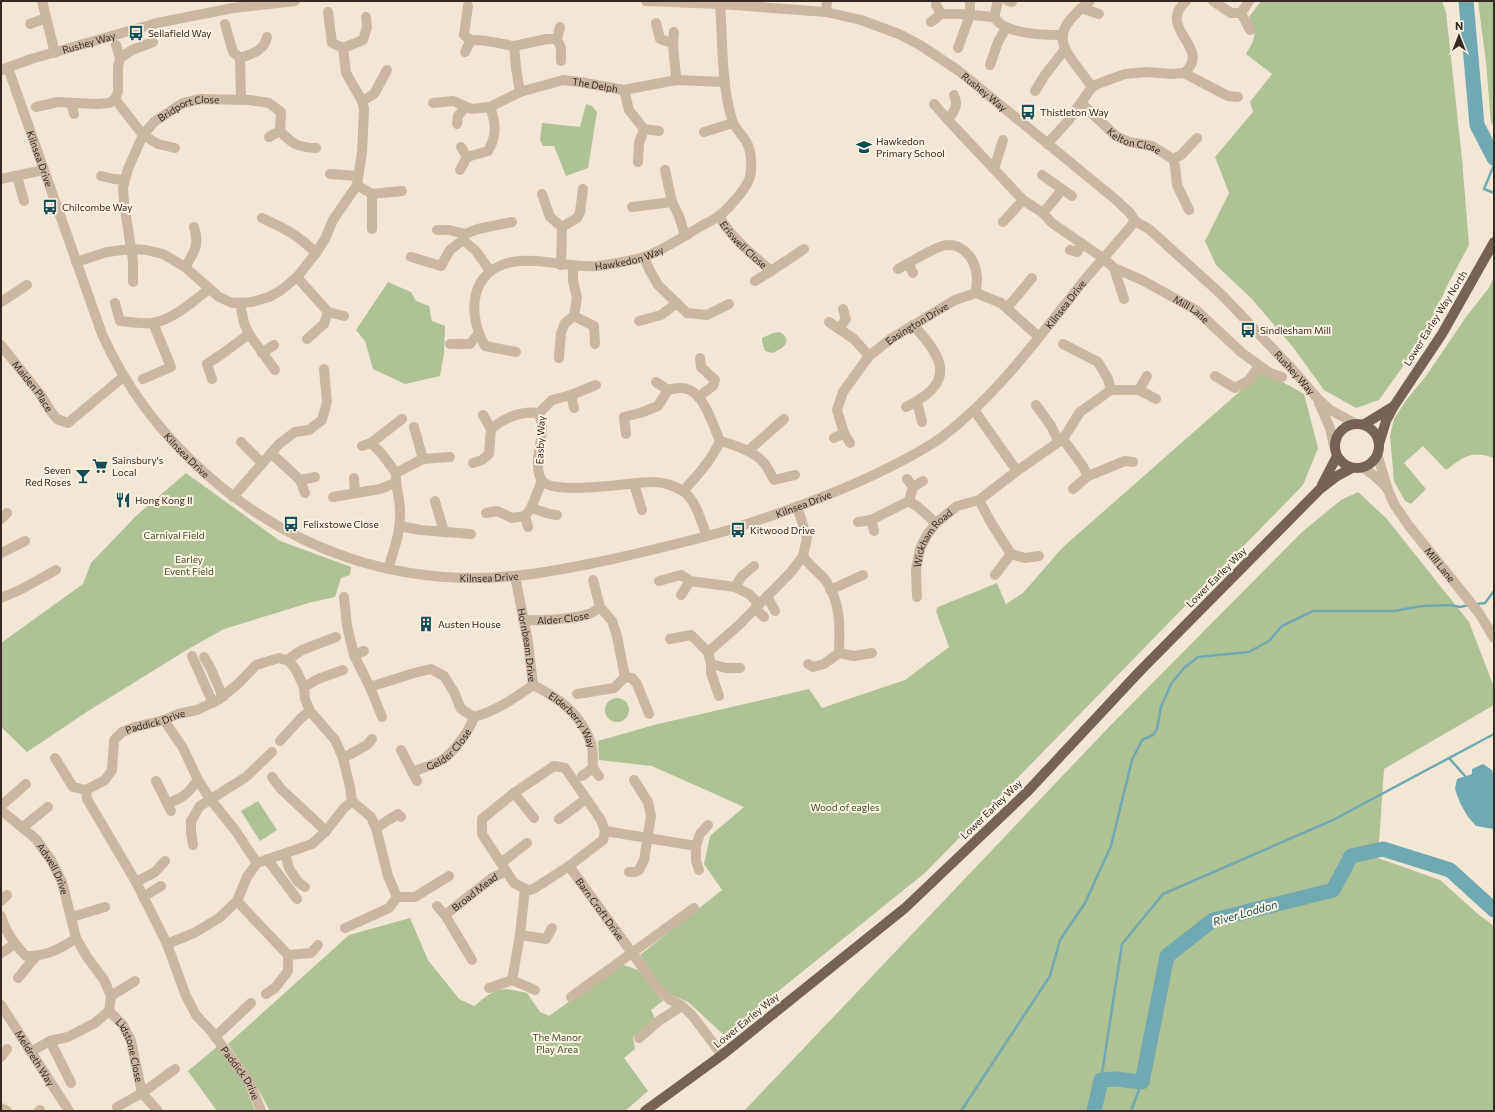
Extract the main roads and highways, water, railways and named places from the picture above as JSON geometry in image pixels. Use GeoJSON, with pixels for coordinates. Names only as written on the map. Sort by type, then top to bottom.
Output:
{"type":"FeatureCollection","features":[{"type":"Feature","properties":{"kind":"main road","name":"Lower Earley Way North"},"geometry":{"type":"LineString","coordinates":[[1378,449],[1386,421],[1394,406],[1442,334],[1494,242]]}},
{"type":"Feature","properties":{"kind":"main road","name":"Lower Earley Way North"},"geometry":{"type":"LineString","coordinates":[[1359,425],[1394,406]]}},
{"type":"Feature","properties":{"kind":"main road"},"geometry":{"type":"LineString","coordinates":[[1359,425],[1374,432],[1378,449],[1369,465],[1352,468],[1340,461],[1336,451],[1337,436],[1345,427],[1359,425]]}},
{"type":"Feature","properties":{"kind":"main road","name":"Lower Earley Way"},"geometry":{"type":"LineString","coordinates":[[1320,489],[1336,451]]}},
{"type":"Feature","properties":{"kind":"main road","name":"Lower Earley Way"},"geometry":{"type":"LineString","coordinates":[[645,1111],[722,1055],[910,903],[1027,792],[1140,671],[1320,489],[1337,476],[1352,468]]}},
{"type":"Feature","properties":{"kind":"water"},"geometry":{"type":"Polygon","coordinates":[[[1483,764],[1492,770],[1494,778],[1494,829],[1476,826],[1468,817],[1460,803],[1455,789],[1457,779],[1472,774],[1472,769],[1483,764]]]}},
{"type":"Feature","properties":{"kind":"waterway","name":"River Loddon"},"geometry":{"type":"LineString","coordinates":[[1466,1],[1477,125],[1494,158]]}},
{"type":"Feature","properties":{"kind":"waterway"},"geometry":{"type":"LineString","coordinates":[[1494,165],[1484,189],[1494,193]]}},
{"type":"Feature","properties":{"kind":"waterway"},"geometry":{"type":"LineString","coordinates":[[1476,604],[1485,603],[1494,591]]}},
{"type":"Feature","properties":{"kind":"waterway"},"geometry":{"type":"LineString","coordinates":[[961,1111],[1050,976],[1060,940],[1085,903],[1111,846],[1132,760],[1142,740],[1153,735],[1157,729],[1161,707],[1171,684],[1184,668],[1198,657],[1249,652],[1269,641],[1282,626],[1313,611],[1394,611],[1422,606],[1450,605],[1460,607],[1469,605]]}},
{"type":"Feature","properties":{"kind":"waterway"},"geometry":{"type":"LineString","coordinates":[[1101,1080],[1122,944],[1163,894],[1333,820],[1494,734]]}},
{"type":"Feature","properties":{"kind":"waterway"},"geometry":{"type":"LineString","coordinates":[[1449,758],[1465,776]]}},
{"type":"Feature","properties":{"kind":"waterway","name":"River Loddon"},"geometry":{"type":"LineString","coordinates":[[1094,1111],[1101,1080],[1116,1079],[1142,1082],[1167,956],[1213,920],[1333,890],[1351,856],[1383,849],[1450,870],[1494,910]]}},
{"type":"Feature","properties":{"kind":"waterway"},"geometry":{"type":"LineString","coordinates":[[1131,1111],[1142,1082]]}},
{"type":"Feature","properties":{"kind":"place","name":"Sellafield Way"},"geometry":{"type":"Point","coordinates":[136,33]}},
{"type":"Feature","properties":{"kind":"place","name":"Thistleton Way"},"geometry":{"type":"Point","coordinates":[1028,112]}},
{"type":"Feature","properties":{"kind":"place","name":"Hawkedon Primary School"},"geometry":{"type":"Point","coordinates":[864,147]}},
{"type":"Feature","properties":{"kind":"place","name":"Chilcombe Way"},"geometry":{"type":"Point","coordinates":[50,207]}},
{"type":"Feature","properties":{"kind":"place","name":"Sindlesham Mill"},"geometry":{"type":"Point","coordinates":[1248,330]}},
{"type":"Feature","properties":{"kind":"place","name":"Sainsbury's Local"},"geometry":{"type":"Point","coordinates":[100,466]}},
{"type":"Feature","properties":{"kind":"place","name":"Seven Red Roses"},"geometry":{"type":"Point","coordinates":[83,476]}},
{"type":"Feature","properties":{"kind":"place","name":"Hong Kong II"},"geometry":{"type":"Point","coordinates":[123,500]}},
{"type":"Feature","properties":{"kind":"place","name":"Felixstowe Close"},"geometry":{"type":"Point","coordinates":[291,524]}},
{"type":"Feature","properties":{"kind":"place","name":"Kitwood Drive"},"geometry":{"type":"Point","coordinates":[738,530]}},
{"type":"Feature","properties":{"kind":"place","name":"Austen House"},"geometry":{"type":"Point","coordinates":[426,624]}},
{"type":"Feature","properties":{"kind":"park label","name":"Carnival Field"},"geometry":{"type":"Point","coordinates":[174,535]}},
{"type":"Feature","properties":{"kind":"park label","name":"Earley Event Field"},"geometry":{"type":"Point","coordinates":[189,564]}},
{"type":"Feature","properties":{"kind":"park label","name":"Wood of eagles"},"geometry":{"type":"Point","coordinates":[845,807]}},
{"type":"Feature","properties":{"kind":"park label","name":"The Manor Play Area"},"geometry":{"type":"Point","coordinates":[557,1042]}}]}
